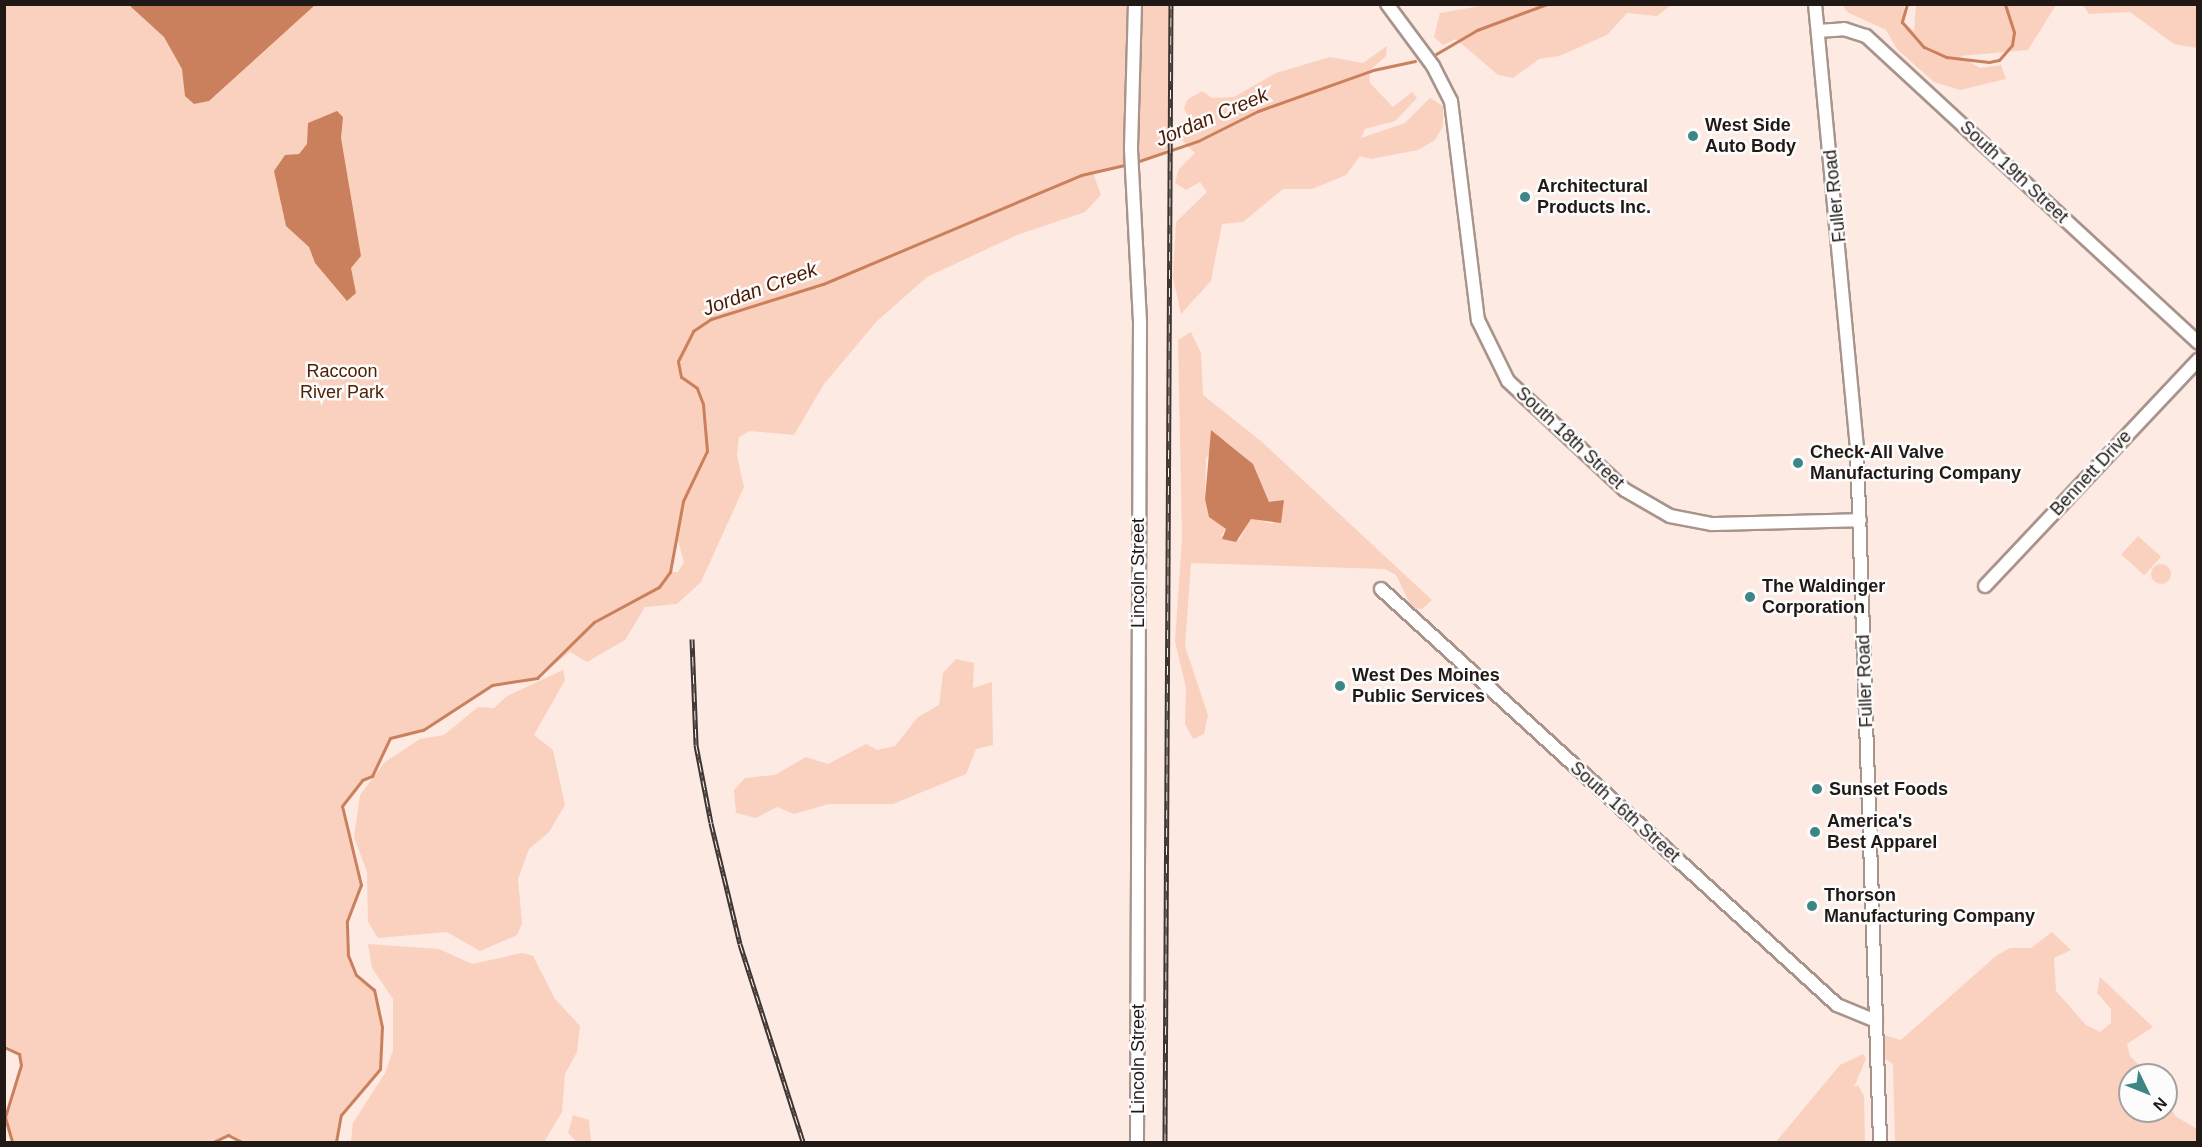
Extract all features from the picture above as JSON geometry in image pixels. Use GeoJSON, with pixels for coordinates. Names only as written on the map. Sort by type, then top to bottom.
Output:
{"type":"FeatureCollection","features":[{"type":"Feature","properties":{"kind":"street","name":"Lincoln Street"},"geometry":{"type":"LineString","coordinates":[[1135,4],[1131,176],[1140,322],[1137,1143]]}},
{"type":"Feature","properties":{"kind":"street","name":"South 18th Street"},"geometry":{"type":"LineString","coordinates":[[1387,4],[1444,85],[1460,154],[1474,300],[1484,339],[1508,381],[1635,498],[1686,521],[1860,520]]}},
{"type":"Feature","properties":{"kind":"street","name":"Fuller Road"},"geometry":{"type":"LineString","coordinates":[[1815,4],[1852,368],[1860,520],[1880,1143]]}},
{"type":"Feature","properties":{"kind":"street","name":"South 19th Street"},"geometry":{"type":"LineString","coordinates":[[1818,31],[1844,29],[1866,36],[2198,342]]}},
{"type":"Feature","properties":{"kind":"street","name":"Bennett Drive"},"geometry":{"type":"LineString","coordinates":[[1985,586],[2198,360]]}},
{"type":"Feature","properties":{"kind":"street","name":"South 16th Street"},"geometry":{"type":"LineString","coordinates":[[1382,589],[1837,1005],[1876,1021]]}},
{"type":"Feature","properties":{"kind":"green space","name":"Raccoon River Park"},"geometry":{"type":"Polygon","coordinates":[[[4,5],[1171,5],[1170,141],[1165,152],[1093,173],[1101,195],[1085,212],[1017,235],[927,277],[877,321],[824,384],[794,435],[750,431],[739,437],[737,456],[744,487],[701,582],[677,604],[645,607],[625,640],[587,662],[570,652],[537,678],[492,685],[423,730],[390,738],[372,776],[362,780],[342,806],[361,885],[347,921],[348,955],[356,975],[374,990],[382,1027],[380,1069],[341,1115],[336,1142],[242,1142],[228,1135],[213,1142],[12,1142],[5,1117],[21,1065],[18,1054],[4,1047],[4,5]],[[678,540],[670,572],[678,572],[684,562],[678,540]]]}},
{"type":"Feature","properties":{"kind":"green space"},"geometry":{"type":"Polygon","coordinates":[[[1486,5],[1671,5],[1657,16],[1627,13],[1607,35],[1559,56],[1539,59],[1513,78],[1498,75],[1456,39],[1443,45],[1434,37],[1440,13],[1486,5]]]}},
{"type":"Feature","properties":{"kind":"green space"},"geometry":{"type":"Polygon","coordinates":[[[1843,5],[1904,5],[1904,23],[1914,31],[1916,5],[2056,5],[2028,50],[1960,56],[1980,68],[2001,65],[2006,79],[1960,90],[1934,82],[1897,49],[1886,30],[1847,12],[1843,5]]]}},
{"type":"Feature","properties":{"kind":"green space"},"geometry":{"type":"Polygon","coordinates":[[[2083,5],[2197,5],[2197,48],[2174,44],[2130,12],[2089,14],[2083,5]]]}},
{"type":"Feature","properties":{"kind":"green space"},"geometry":{"type":"Polygon","coordinates":[[[1387,46],[1386,56],[1369,71],[1370,83],[1393,107],[1412,92],[1417,98],[1395,121],[1365,129],[1361,138],[1405,123],[1430,98],[1443,106],[1443,126],[1435,140],[1418,150],[1371,159],[1360,156],[1346,175],[1312,189],[1283,189],[1243,222],[1222,224],[1211,281],[1181,314],[1173,278],[1176,222],[1207,192],[1200,182],[1186,190],[1175,183],[1179,169],[1195,153],[1181,139],[1191,122],[1184,108],[1187,100],[1202,91],[1212,98],[1234,97],[1276,73],[1330,57],[1363,63],[1387,46]]]}},
{"type":"Feature","properties":{"kind":"green space"},"geometry":{"type":"Polygon","coordinates":[[[1191,332],[1201,353],[1203,395],[1262,442],[1432,600],[1422,609],[1412,608],[1396,575],[1385,569],[1191,563],[1185,646],[1208,715],[1204,734],[1193,739],[1185,724],[1186,688],[1175,641],[1182,538],[1178,340],[1191,332]],[[1224,440],[1206,458],[1205,499],[1226,529],[1221,536],[1239,540],[1251,518],[1273,524],[1281,500],[1269,503],[1253,464],[1224,440]]]}},
{"type":"Feature","properties":{"kind":"green space"},"geometry":{"type":"Polygon","coordinates":[[[2138,536],[2161,557],[2144,575],[2121,555],[2138,536]]]}},
{"type":"Feature","properties":{"kind":"green space"},"geometry":{"type":"Polygon","coordinates":[[[2161,564],[2168,567],[2171,574],[2168,581],[2161,584],[2154,581],[2151,574],[2154,567],[2161,564]]]}},
{"type":"Feature","properties":{"kind":"green space"},"geometry":{"type":"Polygon","coordinates":[[[956,659],[974,663],[973,688],[992,682],[993,745],[976,749],[966,774],[893,804],[829,804],[794,814],[777,807],[756,818],[736,813],[734,790],[745,778],[775,775],[806,757],[828,764],[866,744],[877,750],[895,746],[918,717],[939,705],[943,673],[956,659]]]}},
{"type":"Feature","properties":{"kind":"green space"},"geometry":{"type":"Polygon","coordinates":[[[563,670],[565,680],[534,735],[553,750],[565,805],[549,832],[529,849],[518,879],[522,923],[517,935],[480,951],[447,932],[378,938],[368,922],[367,872],[354,837],[360,795],[385,762],[420,739],[444,735],[478,707],[494,708],[507,696],[563,670]]]}},
{"type":"Feature","properties":{"kind":"green space"},"geometry":{"type":"Polygon","coordinates":[[[2052,932],[2071,950],[2054,958],[2056,991],[2086,1025],[2100,1032],[2111,1023],[2111,1009],[2097,993],[2100,977],[2153,1027],[2127,1044],[2130,1056],[2137,1063],[2118,1063],[2118,1123],[2178,1123],[2178,1118],[2197,1129],[2197,1142],[1895,1142],[1893,1064],[1884,1058],[1883,1035],[1901,1040],[1997,955],[2010,948],[2031,948],[2052,932]]]}},
{"type":"Feature","properties":{"kind":"green space"},"geometry":{"type":"Polygon","coordinates":[[[368,944],[439,949],[472,964],[522,953],[533,956],[555,999],[580,1026],[577,1052],[565,1074],[562,1112],[544,1142],[351,1142],[353,1123],[385,1073],[393,1050],[393,999],[372,968],[368,944]]]}},
{"type":"Feature","properties":{"kind":"green space"},"geometry":{"type":"Polygon","coordinates":[[[1863,1054],[1866,1059],[1854,1087],[1858,1085],[1864,1096],[1865,1142],[1776,1142],[1840,1065],[1863,1054]]]}},
{"type":"Feature","properties":{"kind":"green space"},"geometry":{"type":"Polygon","coordinates":[[[573,1115],[589,1120],[591,1142],[577,1142],[568,1133],[573,1115]]]}},
{"type":"Feature","properties":{"kind":"shaded area"},"geometry":{"type":"Polygon","coordinates":[[[129,5],[315,5],[209,101],[194,104],[185,96],[182,69],[164,37],[129,5]]]}},
{"type":"Feature","properties":{"kind":"shaded area"},"geometry":{"type":"Polygon","coordinates":[[[337,111],[343,117],[341,138],[361,256],[351,268],[356,293],[347,301],[315,263],[309,247],[286,226],[274,171],[285,155],[299,154],[307,144],[308,123],[337,111]]]}},
{"type":"Feature","properties":{"kind":"shaded area"},"geometry":{"type":"Polygon","coordinates":[[[1211,430],[1253,464],[1269,502],[1284,500],[1281,523],[1251,519],[1236,542],[1222,539],[1226,529],[1209,517],[1205,499],[1211,430]]]}},
{"type":"Feature","properties":{"kind":"waterway","name":"Jordan Creek"},"geometry":{"type":"LineString","coordinates":[[1436,54],[1477,30],[1547,4]]}},
{"type":"Feature","properties":{"kind":"waterway","name":"Jordan Creek"},"geometry":{"type":"LineString","coordinates":[[1907,4],[1902,22],[1924,47],[1946,57],[1989,62],[1999,60],[2012,45],[2014,32],[2005,4]]}},
{"type":"Feature","properties":{"kind":"waterway","name":"Jordan Creek"},"geometry":{"type":"LineString","coordinates":[[1136,162],[1198,141],[1258,111],[1373,70],[1415,61]]}},
{"type":"Feature","properties":{"kind":"waterway","name":"Jordan Creek"},"geometry":{"type":"LineString","coordinates":[[336,1142],[341,1115],[380,1069],[382,1027],[374,990],[356,975],[348,955],[347,921],[361,885],[342,806],[362,780],[372,776],[390,738],[423,730],[492,685],[537,678],[594,622],[659,587],[670,572],[683,501],[707,451],[703,404],[697,388],[681,377],[678,361],[693,331],[711,319],[823,284],[1081,175],[1129,164]]}},
{"type":"Feature","properties":{"kind":"waterway","name":"Jordan Creek"},"geometry":{"type":"LineString","coordinates":[[4,1047],[19,1054],[21,1065],[5,1117],[12,1142]]}},
{"type":"Feature","properties":{"kind":"waterway","name":"Jordan Creek"},"geometry":{"type":"LineString","coordinates":[[213,1142],[228,1135],[242,1142]]}},
{"type":"Feature","properties":{"kind":"railway"},"geometry":{"type":"LineString","coordinates":[[1165,1142],[1171,4]]}},
{"type":"Feature","properties":{"kind":"railway"},"geometry":{"type":"LineString","coordinates":[[692,639],[696,745],[711,823],[740,944],[803,1142]]}},
{"type":"Feature","properties":{"kind":"place","name":"West Side Auto Body"},"geometry":{"type":"Point","coordinates":[1693,136]}},
{"type":"Feature","properties":{"kind":"place","name":"Architectural Products Inc."},"geometry":{"type":"Point","coordinates":[1525,197]}},
{"type":"Feature","properties":{"kind":"place","name":"Check-All Valve Manufacturing Company"},"geometry":{"type":"Point","coordinates":[1798,463]}},
{"type":"Feature","properties":{"kind":"place","name":"The Waldinger Corporation"},"geometry":{"type":"Point","coordinates":[1750,597]}},
{"type":"Feature","properties":{"kind":"place","name":"West Des Moines Public Services"},"geometry":{"type":"Point","coordinates":[1340,686]}},
{"type":"Feature","properties":{"kind":"place","name":"Sunset Foods"},"geometry":{"type":"Point","coordinates":[1817,789]}},
{"type":"Feature","properties":{"kind":"place","name":"America's Best Apparel"},"geometry":{"type":"Point","coordinates":[1815,832]}},
{"type":"Feature","properties":{"kind":"place","name":"Thorson Manufacturing Company"},"geometry":{"type":"Point","coordinates":[1812,906]}}]}
